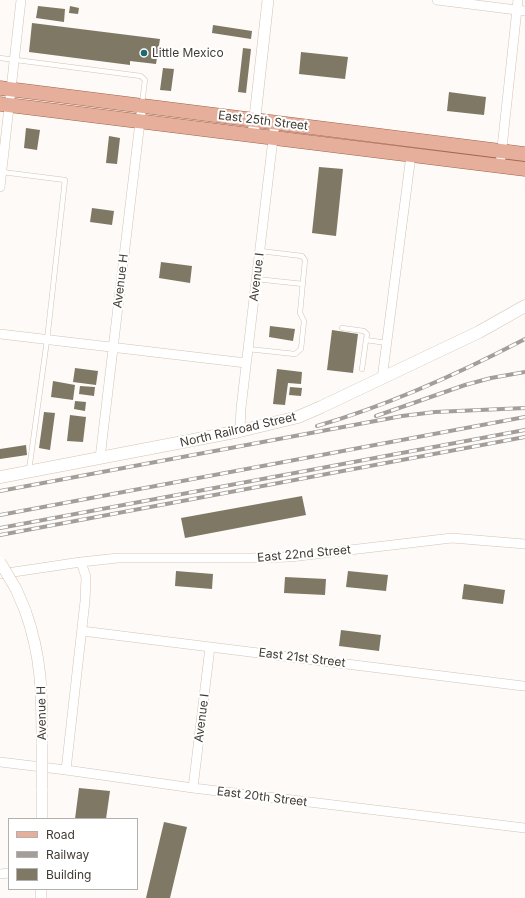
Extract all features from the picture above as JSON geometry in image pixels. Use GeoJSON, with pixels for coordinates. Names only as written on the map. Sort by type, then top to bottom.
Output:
{"type":"FeatureCollection","features":[{"type":"Feature","properties":{"kind":"main road","name":"East 25th Street"},"geometry":{"type":"LineString","coordinates":[[6,89],[525,154]]}},
{"type":"Feature","properties":{"kind":"main road","name":"East 25th Street"},"geometry":{"type":"LineString","coordinates":[[5,104],[525,169]]}},
{"type":"Feature","properties":{"kind":"main road","name":"North Railroad Street"},"geometry":{"type":"LineString","coordinates":[[0,477],[240,431],[298,417],[382,379],[479,332],[525,306]]}},
{"type":"Feature","properties":{"kind":"street"},"geometry":{"type":"LineString","coordinates":[[0,187],[6,89],[14,60],[21,0]]}},
{"type":"Feature","properties":{"kind":"street"},"geometry":{"type":"LineString","coordinates":[[253,135],[268,0]]}},
{"type":"Feature","properties":{"kind":"street"},"geometry":{"type":"LineString","coordinates":[[438,0],[521,10]]}},
{"type":"Feature","properties":{"kind":"street"},"geometry":{"type":"LineString","coordinates":[[500,166],[521,10],[518,0]]}},
{"type":"Feature","properties":{"kind":"street","name":"Avenue H"},"geometry":{"type":"LineString","coordinates":[[100,458],[142,105]]}},
{"type":"Feature","properties":{"kind":"street","name":"Avenue I"},"geometry":{"type":"LineString","coordinates":[[240,431],[240,408],[275,122]]}},
{"type":"Feature","properties":{"kind":"street"},"geometry":{"type":"LineString","coordinates":[[382,379],[411,155]]}},
{"type":"Feature","properties":{"kind":"street"},"geometry":{"type":"LineString","coordinates":[[0,334],[246,363]]}},
{"type":"Feature","properties":{"kind":"street","name":"East 22nd Street"},"geometry":{"type":"LineString","coordinates":[[82,562],[118,558],[252,558],[290,556],[452,538],[525,544]]}},
{"type":"Feature","properties":{"kind":"street","name":"Avenue H"},"geometry":{"type":"LineString","coordinates":[[0,562],[16,589],[25,610],[32,630],[40,670],[42,690],[42,818]]}},
{"type":"Feature","properties":{"kind":"street"},"geometry":{"type":"LineString","coordinates":[[0,574],[82,562],[86,577],[82,631],[66,770]]}},
{"type":"Feature","properties":{"kind":"street","name":"East 21st Street"},"geometry":{"type":"LineString","coordinates":[[82,631],[523,686]]}},
{"type":"Feature","properties":{"kind":"street","name":"Avenue I"},"geometry":{"type":"LineString","coordinates":[[194,788],[210,647]]}},
{"type":"Feature","properties":{"kind":"street","name":"East 20th Street"},"geometry":{"type":"LineString","coordinates":[[0,762],[194,788],[525,828]]}},
{"type":"Feature","properties":{"kind":"lane"},"geometry":{"type":"LineString","coordinates":[[0,58],[141,76],[145,80],[142,105]]}},
{"type":"Feature","properties":{"kind":"lane"},"geometry":{"type":"LineString","coordinates":[[2,172],[65,180],[29,471]]}},
{"type":"Feature","properties":{"kind":"lane"},"geometry":{"type":"LineString","coordinates":[[248,349],[295,354],[301,349],[304,321],[300,313],[305,260],[302,256],[260,251]]}},
{"type":"Feature","properties":{"kind":"lane"},"geometry":{"type":"LineString","coordinates":[[256,278],[303,284]]}},
{"type":"Feature","properties":{"kind":"lane"},"geometry":{"type":"LineString","coordinates":[[342,328],[364,331],[367,334],[362,369]]}},
{"type":"Feature","properties":{"kind":"lane"},"geometry":{"type":"LineString","coordinates":[[366,340],[386,343]]}},
{"type":"Feature","properties":{"kind":"building"},"geometry":{"type":"Polygon","coordinates":[[[38,6],[65,9],[64,22],[36,18],[38,6]]]}},
{"type":"Feature","properties":{"kind":"building"},"geometry":{"type":"Polygon","coordinates":[[[70,6],[79,8],[78,14],[69,13],[70,6]]]}},
{"type":"Feature","properties":{"kind":"building"},"geometry":{"type":"Polygon","coordinates":[[[32,23],[160,39],[156,64],[130,61],[130,65],[29,52],[32,23]]]}},
{"type":"Feature","properties":{"kind":"building"},"geometry":{"type":"Polygon","coordinates":[[[213,25],[252,31],[251,39],[212,33],[213,25]]]}},
{"type":"Feature","properties":{"kind":"building"},"geometry":{"type":"Polygon","coordinates":[[[243,48],[251,49],[246,93],[238,92],[243,48]]]}},
{"type":"Feature","properties":{"kind":"building"},"geometry":{"type":"Polygon","coordinates":[[[301,52],[348,57],[345,79],[299,74],[301,52]]]}},
{"type":"Feature","properties":{"kind":"building"},"geometry":{"type":"Polygon","coordinates":[[[163,68],[174,69],[171,91],[160,90],[163,68]]]}},
{"type":"Feature","properties":{"kind":"building"},"geometry":{"type":"Polygon","coordinates":[[[449,92],[486,97],[484,115],[447,111],[449,92]]]}},
{"type":"Feature","properties":{"kind":"building"},"geometry":{"type":"Polygon","coordinates":[[[26,128],[40,130],[37,150],[24,148],[26,128]]]}},
{"type":"Feature","properties":{"kind":"building"},"geometry":{"type":"Polygon","coordinates":[[[109,136],[120,138],[117,164],[106,163],[109,136]]]}},
{"type":"Feature","properties":{"kind":"building"},"geometry":{"type":"Polygon","coordinates":[[[319,167],[343,169],[336,236],[312,233],[319,167]]]}},
{"type":"Feature","properties":{"kind":"building"},"geometry":{"type":"Polygon","coordinates":[[[92,208],[114,211],[112,225],[90,222],[92,208]]]}},
{"type":"Feature","properties":{"kind":"building"},"geometry":{"type":"Polygon","coordinates":[[[161,262],[192,266],[190,283],[159,278],[161,262]]]}},
{"type":"Feature","properties":{"kind":"building"},"geometry":{"type":"Polygon","coordinates":[[[270,326],[295,329],[293,341],[269,337],[270,326]]]}},
{"type":"Feature","properties":{"kind":"building"},"geometry":{"type":"Polygon","coordinates":[[[332,330],[358,334],[353,373],[327,370],[332,330]]]}},
{"type":"Feature","properties":{"kind":"building"},"geometry":{"type":"Polygon","coordinates":[[[75,368],[98,371],[96,385],[73,382],[75,368]]]}},
{"type":"Feature","properties":{"kind":"building"},"geometry":{"type":"Polygon","coordinates":[[[277,369],[302,372],[301,384],[288,383],[285,405],[273,404],[277,369]]]}},
{"type":"Feature","properties":{"kind":"building"},"geometry":{"type":"Polygon","coordinates":[[[53,381],[75,385],[73,400],[51,397],[53,381]]]}},
{"type":"Feature","properties":{"kind":"building"},"geometry":{"type":"Polygon","coordinates":[[[80,386],[95,387],[94,396],[79,394],[80,386]]]}},
{"type":"Feature","properties":{"kind":"building"},"geometry":{"type":"Polygon","coordinates":[[[290,387],[302,388],[301,396],[289,395],[290,387]]]}},
{"type":"Feature","properties":{"kind":"building"},"geometry":{"type":"Polygon","coordinates":[[[75,401],[86,402],[85,411],[74,409],[75,401]]]}},
{"type":"Feature","properties":{"kind":"building"},"geometry":{"type":"Polygon","coordinates":[[[44,412],[55,413],[50,450],[39,448],[44,412]]]}},
{"type":"Feature","properties":{"kind":"building"},"geometry":{"type":"Polygon","coordinates":[[[70,415],[86,417],[83,442],[67,441],[70,415]]]}},
{"type":"Feature","properties":{"kind":"building"},"geometry":{"type":"Polygon","coordinates":[[[26,445],[27,455],[0,459],[0,449],[26,445]]]}},
{"type":"Feature","properties":{"kind":"building"},"geometry":{"type":"Polygon","coordinates":[[[302,496],[306,515],[185,538],[181,518],[302,496]]]}},
{"type":"Feature","properties":{"kind":"building"},"geometry":{"type":"Polygon","coordinates":[[[176,571],[213,574],[212,589],[175,586],[176,571]]]}},
{"type":"Feature","properties":{"kind":"building"},"geometry":{"type":"Polygon","coordinates":[[[348,571],[388,575],[386,591],[346,587],[348,571]]]}},
{"type":"Feature","properties":{"kind":"building"},"geometry":{"type":"Polygon","coordinates":[[[285,577],[326,579],[325,595],[284,593],[285,577]]]}},
{"type":"Feature","properties":{"kind":"building"},"geometry":{"type":"Polygon","coordinates":[[[464,584],[505,590],[503,604],[462,599],[464,584]]]}},
{"type":"Feature","properties":{"kind":"building"},"geometry":{"type":"Polygon","coordinates":[[[341,630],[381,635],[379,651],[339,646],[341,630]]]}},
{"type":"Feature","properties":{"kind":"building"},"geometry":{"type":"Polygon","coordinates":[[[79,788],[110,791],[106,818],[75,818],[79,788]]]}},
{"type":"Feature","properties":{"kind":"building"},"geometry":{"type":"Polygon","coordinates":[[[164,822],[187,827],[170,898],[146,898],[164,822]]]}},
{"type":"Feature","properties":{"kind":"railway"},"geometry":{"type":"LineString","coordinates":[[317,426],[344,418],[423,388],[525,339]]}},
{"type":"Feature","properties":{"kind":"railway"},"geometry":{"type":"LineString","coordinates":[[376,416],[465,385],[491,378],[525,372]]}},
{"type":"Feature","properties":{"kind":"railway"},"geometry":{"type":"LineString","coordinates":[[0,491],[402,416],[435,412],[525,408]]}},
{"type":"Feature","properties":{"kind":"railway"},"geometry":{"type":"LineString","coordinates":[[0,515],[525,417]]}},
{"type":"Feature","properties":{"kind":"railway"},"geometry":{"type":"LineString","coordinates":[[0,528],[525,430]]}},
{"type":"Feature","properties":{"kind":"railway"},"geometry":{"type":"LineString","coordinates":[[0,535],[525,437]]}},
{"type":"Feature","properties":{"kind":"place","name":"Little Mexico"},"geometry":{"type":"Point","coordinates":[144,53]}}]}
